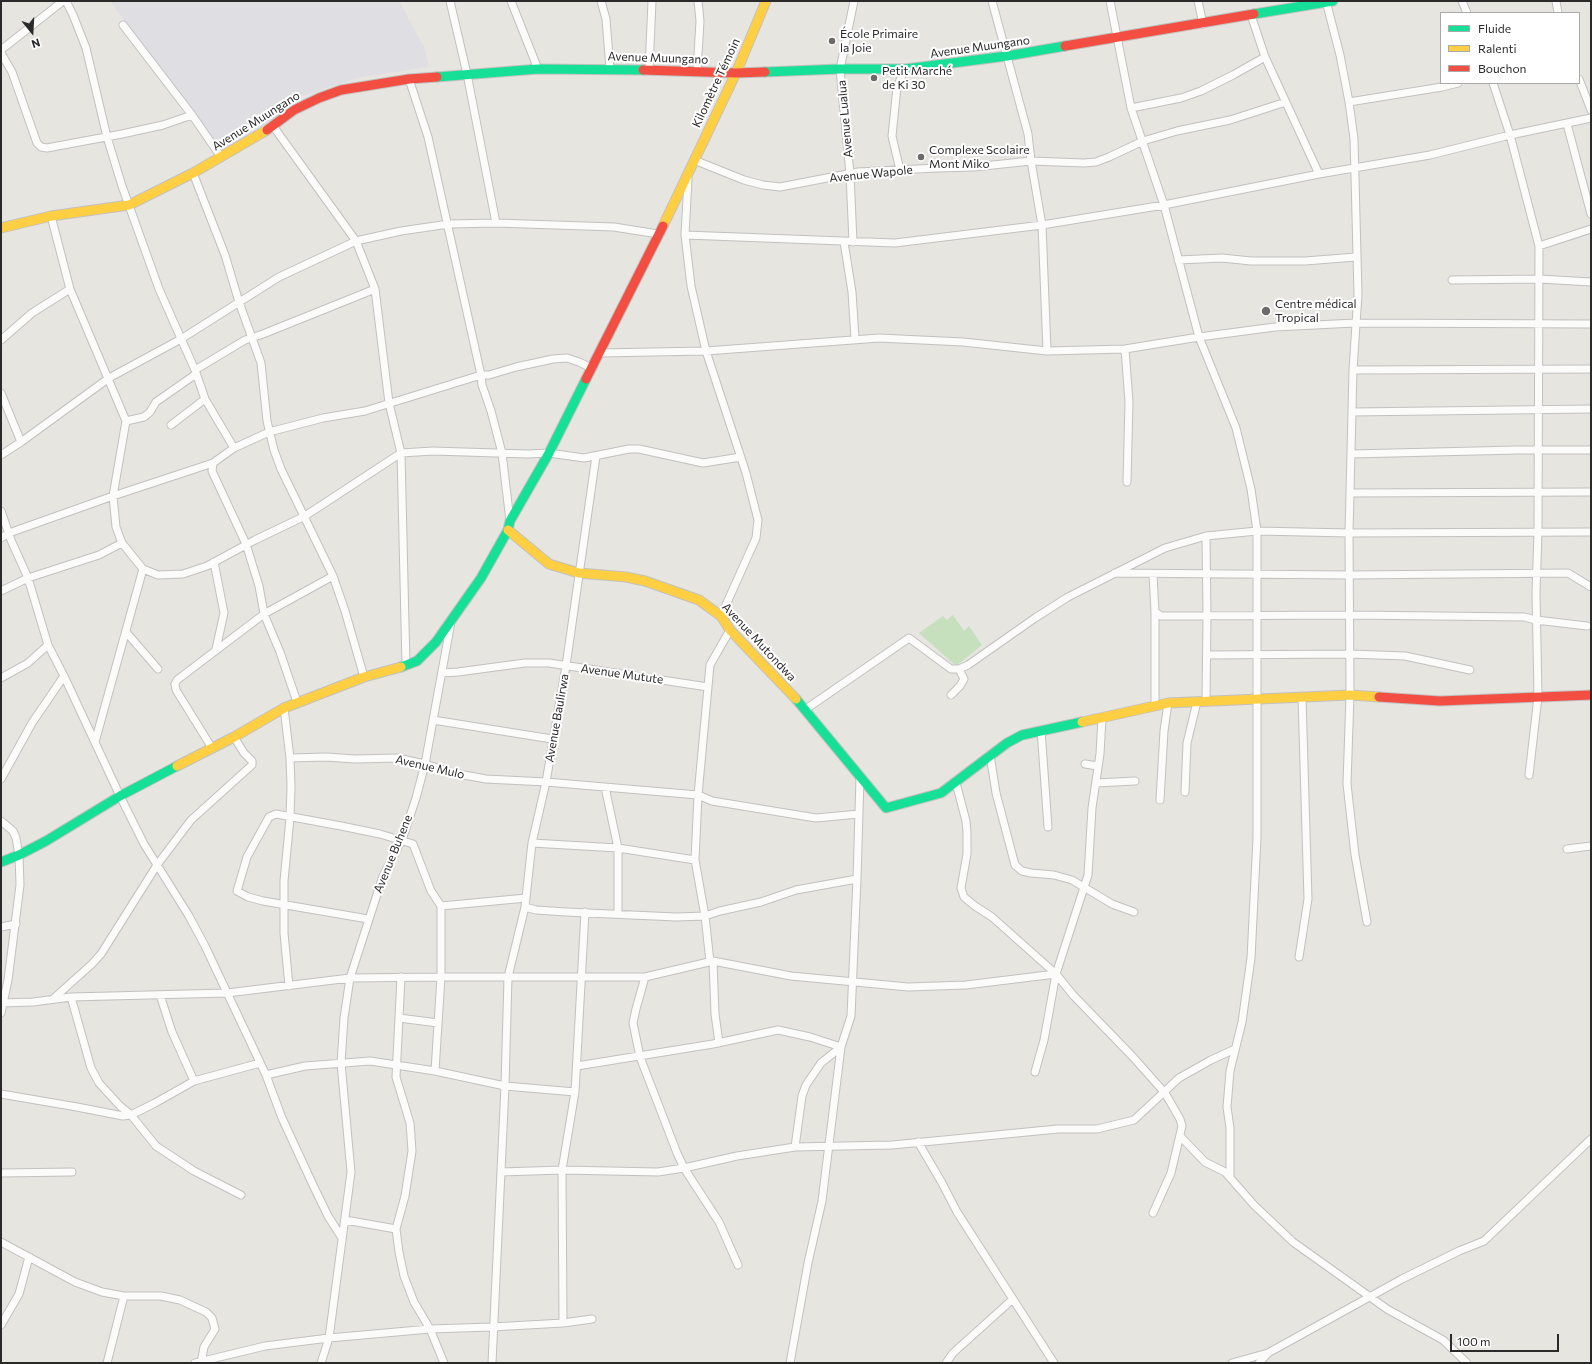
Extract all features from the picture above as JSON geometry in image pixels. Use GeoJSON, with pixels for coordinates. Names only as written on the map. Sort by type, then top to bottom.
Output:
{"type":"FeatureCollection","features":[{"type":"Feature","properties":{"kind":"street"},"geometry":{"type":"LineString","coordinates":[[1,50],[64,1],[73,14],[86,48],[106,137],[159,289],[196,372],[205,399],[234,448]]}},
{"type":"Feature","properties":{"kind":"street"},"geometry":{"type":"LineString","coordinates":[[450,1],[467,74],[496,223]]}},
{"type":"Feature","properties":{"kind":"street"},"geometry":{"type":"LineString","coordinates":[[511,1],[538,69]]}},
{"type":"Feature","properties":{"kind":"street"},"geometry":{"type":"LineString","coordinates":[[601,1],[606,19],[610,69]]}},
{"type":"Feature","properties":{"kind":"street"},"geometry":{"type":"LineString","coordinates":[[649,70],[652,1]]}},
{"type":"Feature","properties":{"kind":"street"},"geometry":{"type":"LineString","coordinates":[[697,71],[700,21],[698,1]]}},
{"type":"Feature","properties":{"kind":"street","name":"Kilomètre Témoin"},"geometry":{"type":"LineString","coordinates":[[1,862],[46,841],[120,796],[234,737],[284,708],[364,676],[406,666],[417,661],[426,653],[452,622],[481,578],[549,453],[688,175],[736,72],[766,1]]}},
{"type":"Feature","properties":{"kind":"street","name":"Avenue Lualua"},"geometry":{"type":"LineString","coordinates":[[853,242],[850,174],[840,69],[854,1]]}},
{"type":"Feature","properties":{"kind":"street"},"geometry":{"type":"LineString","coordinates":[[992,1],[1022,106],[1028,134],[1042,225],[1047,350]]}},
{"type":"Feature","properties":{"kind":"street"},"geometry":{"type":"LineString","coordinates":[[1110,1],[1131,108],[1144,141],[1164,205],[1199,337],[1236,428],[1251,489],[1257,531],[1257,838],[1251,958],[1242,1022],[1230,1071],[1227,1107],[1230,1128],[1230,1177]]}},
{"type":"Feature","properties":{"kind":"street"},"geometry":{"type":"LineString","coordinates":[[1198,1],[1203,24]]}},
{"type":"Feature","properties":{"kind":"street"},"geometry":{"type":"LineString","coordinates":[[1462,1],[1467,12]]}},
{"type":"Feature","properties":{"kind":"street"},"geometry":{"type":"LineString","coordinates":[[1556,1],[1558,12]]}},
{"type":"Feature","properties":{"kind":"street"},"geometry":{"type":"LineString","coordinates":[[1328,2],[1349,102],[1354,139],[1358,294],[1353,370],[1349,533],[1350,695],[1347,784],[1355,855],[1367,922]]}},
{"type":"Feature","properties":{"kind":"street","name":"Avenue Muungano"},"geometry":{"type":"LineString","coordinates":[[1,228],[51,216],[129,205],[194,173],[273,126],[294,110],[319,98],[341,90],[409,79],[538,69],[736,72],[905,69],[1007,56],[1328,2]]}},
{"type":"Feature","properties":{"kind":"street"},"geometry":{"type":"LineString","coordinates":[[1251,15],[1265,57],[1319,174]]}},
{"type":"Feature","properties":{"kind":"street"},"geometry":{"type":"LineString","coordinates":[[123,25],[192,115],[221,157]]}},
{"type":"Feature","properties":{"kind":"street"},"geometry":{"type":"LineString","coordinates":[[1,53],[12,72],[37,143],[41,147],[47,148],[163,125],[192,115]]}},
{"type":"Feature","properties":{"kind":"street"},"geometry":{"type":"LineString","coordinates":[[1131,108],[1181,98],[1201,91],[1233,76],[1265,57]]}},
{"type":"Feature","properties":{"kind":"street"},"geometry":{"type":"LineString","coordinates":[[900,170],[892,136],[897,87],[905,69]]}},
{"type":"Feature","properties":{"kind":"street"},"geometry":{"type":"LineString","coordinates":[[409,79],[428,137],[449,224],[482,385],[492,411],[502,453],[509,525]]}},
{"type":"Feature","properties":{"kind":"street"},"geometry":{"type":"LineString","coordinates":[[1580,82],[1591,110]]}},
{"type":"Feature","properties":{"kind":"street"},"geometry":{"type":"LineString","coordinates":[[1349,102],[1434,89],[1454,84]]}},
{"type":"Feature","properties":{"kind":"street"},"geometry":{"type":"LineString","coordinates":[[1493,84],[1510,135],[1539,246],[1538,531],[1536,573],[1538,697],[1529,775]]}},
{"type":"Feature","properties":{"kind":"street","name":"Avenue Wapole"},"geometry":{"type":"LineString","coordinates":[[694,160],[744,180],[763,185],[780,187],[850,174],[900,170],[974,167],[1031,161],[1096,162],[1144,141],[1177,131],[1230,120],[1286,102]]}},
{"type":"Feature","properties":{"kind":"street"},"geometry":{"type":"LineString","coordinates":[[685,235],[895,243],[1042,225],[1164,205],[1319,174],[1430,155],[1510,135],[1591,118]]}},
{"type":"Feature","properties":{"kind":"street"},"geometry":{"type":"LineString","coordinates":[[1566,124],[1591,214]]}},
{"type":"Feature","properties":{"kind":"street"},"geometry":{"type":"LineString","coordinates":[[273,126],[356,241],[375,290],[389,403],[401,453],[406,666]]}},
{"type":"Feature","properties":{"kind":"street"},"geometry":{"type":"LineString","coordinates":[[194,173],[225,255],[239,302],[261,363],[263,394],[269,432],[281,469],[333,576],[364,676]]}},
{"type":"Feature","properties":{"kind":"street"},"geometry":{"type":"LineString","coordinates":[[688,175],[685,235],[691,286],[706,350],[749,483],[758,520],[756,538],[721,616]]}},
{"type":"Feature","properties":{"kind":"street"},"geometry":{"type":"LineString","coordinates":[[51,216],[70,289],[126,421],[113,496],[116,527],[122,543],[143,569],[158,575],[183,574],[207,566],[246,544],[305,516],[401,453],[433,451],[549,453],[575,458],[596,456],[629,449],[650,450],[703,463],[741,457]]}},
{"type":"Feature","properties":{"kind":"street"},"geometry":{"type":"LineString","coordinates":[[1,455],[109,378],[181,340],[279,277],[356,241],[401,231],[449,224],[496,223],[614,227],[658,234]]}},
{"type":"Feature","properties":{"kind":"street"},"geometry":{"type":"LineString","coordinates":[[1539,246],[1591,229]]}},
{"type":"Feature","properties":{"kind":"street"},"geometry":{"type":"LineString","coordinates":[[844,242],[852,292],[855,339]]}},
{"type":"Feature","properties":{"kind":"street"},"geometry":{"type":"LineString","coordinates":[[1178,260],[1222,258],[1305,262],[1356,258]]}},
{"type":"Feature","properties":{"kind":"street"},"geometry":{"type":"LineString","coordinates":[[1452,280],[1539,279],[1591,282]]}},
{"type":"Feature","properties":{"kind":"street"},"geometry":{"type":"LineString","coordinates":[[1,340],[32,313],[70,289]]}},
{"type":"Feature","properties":{"kind":"street"},"geometry":{"type":"LineString","coordinates":[[126,421],[144,417],[150,412],[156,402],[196,372],[242,341],[375,290]]}},
{"type":"Feature","properties":{"kind":"street"},"geometry":{"type":"LineString","coordinates":[[599,354],[706,350],[879,338],[963,342],[1047,350],[1125,349],[1275,327],[1355,322],[1591,324]]}},
{"type":"Feature","properties":{"kind":"street"},"geometry":{"type":"LineString","coordinates":[[1125,349],[1129,402],[1127,482]]}},
{"type":"Feature","properties":{"kind":"street"},"geometry":{"type":"LineString","coordinates":[[1,538],[9,533],[113,496],[213,463],[234,448],[269,432],[323,418],[364,411],[481,375],[489,375],[516,367],[567,358],[591,368]]}},
{"type":"Feature","properties":{"kind":"street"},"geometry":{"type":"LineString","coordinates":[[1353,370],[1591,369]]}},
{"type":"Feature","properties":{"kind":"street"},"geometry":{"type":"LineString","coordinates":[[1,393],[21,442]]}},
{"type":"Feature","properties":{"kind":"street"},"geometry":{"type":"LineString","coordinates":[[171,425],[205,399]]}},
{"type":"Feature","properties":{"kind":"street"},"geometry":{"type":"LineString","coordinates":[[1352,412],[1591,409]]}},
{"type":"Feature","properties":{"kind":"street"},"geometry":{"type":"LineString","coordinates":[[1351,454],[1591,450]]}},
{"type":"Feature","properties":{"kind":"street","name":"Avenue Baulirwa"},"geometry":{"type":"LineString","coordinates":[[492,1363],[492,1327],[505,1086],[508,977],[525,907],[532,843],[546,782],[552,740],[566,666],[596,456]]}},
{"type":"Feature","properties":{"kind":"street"},"geometry":{"type":"LineString","coordinates":[[213,463],[212,466],[214,474],[246,544],[259,586],[264,614],[280,652],[297,702]]}},
{"type":"Feature","properties":{"kind":"street"},"geometry":{"type":"LineString","coordinates":[[1350,493],[1591,492]]}},
{"type":"Feature","properties":{"kind":"street"},"geometry":{"type":"LineString","coordinates":[[1,511],[28,578],[48,645],[144,844],[189,916],[205,946],[266,1075],[282,1118],[310,1178],[328,1216],[342,1238]]}},
{"type":"Feature","properties":{"kind":"street","name":"Avenue Mutondwa"},"geometry":{"type":"LineString","coordinates":[[509,525],[549,564],[579,573],[626,577],[645,582],[699,600],[721,616],[730,630],[806,709],[860,778],[886,808],[941,793],[956,783]]}},
{"type":"Feature","properties":{"kind":"street"},"geometry":{"type":"LineString","coordinates":[[806,709],[908,638],[951,669],[958,669],[968,666],[1035,618],[1068,597],[1165,548],[1206,536],[1257,531],[1349,533],[1538,531],[1591,532]]}},
{"type":"Feature","properties":{"kind":"street"},"geometry":{"type":"LineString","coordinates":[[1185,792],[1187,743],[1201,702],[1207,655],[1206,536]]}},
{"type":"Feature","properties":{"kind":"street"},"geometry":{"type":"LineString","coordinates":[[1,591],[28,578],[99,555],[122,543]]}},
{"type":"Feature","properties":{"kind":"street"},"geometry":{"type":"LineString","coordinates":[[214,562],[224,613],[216,650]]}},
{"type":"Feature","properties":{"kind":"street"},"geometry":{"type":"LineString","coordinates":[[95,742],[143,569]]}},
{"type":"Feature","properties":{"kind":"street"},"geometry":{"type":"LineString","coordinates":[[1115,573],[1349,575],[1568,573],[1591,587]]}},
{"type":"Feature","properties":{"kind":"street"},"geometry":{"type":"LineString","coordinates":[[1153,574],[1156,706]]}},
{"type":"Feature","properties":{"kind":"street"},"geometry":{"type":"LineString","coordinates":[[212,748],[176,690],[176,680],[264,614],[333,576]]}},
{"type":"Feature","properties":{"kind":"street"},"geometry":{"type":"LineString","coordinates":[[1155,612],[1161,616],[1350,615],[1524,617],[1536,620],[1587,626]]}},
{"type":"Feature","properties":{"kind":"street","name":"Avenue Buhene"},"geometry":{"type":"LineString","coordinates":[[321,1363],[329,1338],[351,1172],[341,1063],[344,1018],[350,978],[383,876],[402,840],[425,764],[452,622]]}},
{"type":"Feature","properties":{"kind":"street"},"geometry":{"type":"LineString","coordinates":[[719,1043],[715,1014],[712,962],[695,860],[698,795],[710,665],[730,630]]}},
{"type":"Feature","properties":{"kind":"street"},"geometry":{"type":"LineString","coordinates":[[126,632],[158,669]]}},
{"type":"Feature","properties":{"kind":"street"},"geometry":{"type":"LineString","coordinates":[[1,678],[28,663],[48,645]]}},
{"type":"Feature","properties":{"kind":"street"},"geometry":{"type":"LineString","coordinates":[[1207,655],[1350,654],[1405,656],[1470,670]]}},
{"type":"Feature","properties":{"kind":"street","name":"Avenue Mutute"},"geometry":{"type":"LineString","coordinates":[[442,673],[525,663],[549,663],[708,687]]}},
{"type":"Feature","properties":{"kind":"street"},"geometry":{"type":"LineString","coordinates":[[951,695],[960,686],[964,679],[958,669]]}},
{"type":"Feature","properties":{"kind":"street"},"geometry":{"type":"LineString","coordinates":[[1,779],[32,722],[64,676]]}},
{"type":"Feature","properties":{"kind":"street"},"geometry":{"type":"LineString","coordinates":[[1153,1213],[1171,1173],[1180,1136],[1181,1122],[1165,1093],[1133,1056],[1073,995],[1056,974],[992,916],[974,906],[964,897],[961,888],[967,854],[967,833],[966,821],[956,783],[990,755],[1014,738],[1041,730],[1168,703],[1350,695],[1440,701],[1591,695]]}},
{"type":"Feature","properties":{"kind":"street"},"geometry":{"type":"LineString","coordinates":[[1299,957],[1305,921],[1308,886],[1302,697]]}},
{"type":"Feature","properties":{"kind":"street"},"geometry":{"type":"LineString","coordinates":[[1160,800],[1164,731],[1168,703]]}},
{"type":"Feature","properties":{"kind":"street"},"geometry":{"type":"LineString","coordinates":[[284,708],[290,758],[290,818],[284,881],[284,933],[289,986]]}},
{"type":"Feature","properties":{"kind":"street"},"geometry":{"type":"LineString","coordinates":[[1036,1072],[1056,974],[1084,888],[1089,860],[1092,808],[1098,766],[1102,718]]}},
{"type":"Feature","properties":{"kind":"street"},"geometry":{"type":"LineString","coordinates":[[433,720],[552,740]]}},
{"type":"Feature","properties":{"kind":"street"},"geometry":{"type":"LineString","coordinates":[[1041,730],[1048,827]]}},
{"type":"Feature","properties":{"kind":"street"},"geometry":{"type":"LineString","coordinates":[[54,999],[101,954],[157,865],[191,820],[252,765],[252,761],[244,753],[234,737]]}},
{"type":"Feature","properties":{"kind":"street"},"geometry":{"type":"LineString","coordinates":[[990,755],[996,793],[1015,865],[1022,871],[1031,874],[1054,875],[1072,880],[1112,904],[1134,912]]}},
{"type":"Feature","properties":{"kind":"street","name":"Avenue Mulo"},"geometry":{"type":"LineString","coordinates":[[290,758],[326,756],[355,759],[396,758],[425,764],[453,774],[486,780],[546,782],[698,795],[712,801],[816,818],[859,814]]}},
{"type":"Feature","properties":{"kind":"street"},"geometry":{"type":"LineString","coordinates":[[1086,764],[1098,766]]}},
{"type":"Feature","properties":{"kind":"street"},"geometry":{"type":"LineString","coordinates":[[790,1363],[808,1263],[822,1201],[841,1047],[851,1016],[860,778]]}},
{"type":"Feature","properties":{"kind":"street"},"geometry":{"type":"LineString","coordinates":[[1096,783],[1135,781]]}},
{"type":"Feature","properties":{"kind":"street"},"geometry":{"type":"LineString","coordinates":[[605,787],[618,848],[618,913]]}},
{"type":"Feature","properties":{"kind":"street"},"geometry":{"type":"LineString","coordinates":[[368,919],[263,901],[236,891],[247,857],[269,816],[276,814],[290,818],[341,826],[402,840],[413,844],[431,891],[441,906],[441,977],[435,1071]]}},
{"type":"Feature","properties":{"kind":"street"},"geometry":{"type":"LineString","coordinates":[[1,822],[13,831],[16,838],[19,854],[20,885],[8,980],[1,1013]]}},
{"type":"Feature","properties":{"kind":"street"},"geometry":{"type":"LineString","coordinates":[[532,843],[618,848],[695,860]]}},
{"type":"Feature","properties":{"kind":"street"},"geometry":{"type":"LineString","coordinates":[[1566,849],[1591,846]]}},
{"type":"Feature","properties":{"kind":"street"},"geometry":{"type":"LineString","coordinates":[[525,907],[536,910],[676,917],[705,916],[720,910],[761,902],[796,890],[857,879]]}},
{"type":"Feature","properties":{"kind":"street"},"geometry":{"type":"LineString","coordinates":[[441,906],[526,898]]}},
{"type":"Feature","properties":{"kind":"street"},"geometry":{"type":"LineString","coordinates":[[563,1323],[562,1170],[575,1092],[585,912]]}},
{"type":"Feature","properties":{"kind":"street"},"geometry":{"type":"LineString","coordinates":[[1,927],[16,924]]}},
{"type":"Feature","properties":{"kind":"street"},"geometry":{"type":"LineString","coordinates":[[2,1003],[33,1002],[71,997],[227,993],[350,978],[582,976],[645,977],[712,962],[791,976],[916,986],[966,984],[1056,974]]}},
{"type":"Feature","properties":{"kind":"street"},"geometry":{"type":"LineString","coordinates":[[645,977],[633,1023],[640,1057],[684,1168],[719,1222],[738,1265]]}},
{"type":"Feature","properties":{"kind":"street"},"geometry":{"type":"LineString","coordinates":[[401,978],[396,1077],[410,1123],[412,1151],[405,1196],[396,1228],[404,1276],[414,1302],[430,1329],[444,1363]]}},
{"type":"Feature","properties":{"kind":"street"},"geometry":{"type":"LineString","coordinates":[[160,995],[172,1032],[194,1081]]}},
{"type":"Feature","properties":{"kind":"street"},"geometry":{"type":"LineString","coordinates":[[71,997],[95,1077],[120,1106],[131,1115],[156,1146],[194,1171],[241,1195]]}},
{"type":"Feature","properties":{"kind":"street"},"geometry":{"type":"LineString","coordinates":[[399,1018],[438,1022]]}},
{"type":"Feature","properties":{"kind":"street"},"geometry":{"type":"LineString","coordinates":[[577,1066],[719,1043],[778,1030],[810,1037],[841,1047]]}},
{"type":"Feature","properties":{"kind":"street"},"geometry":{"type":"LineString","coordinates":[[795,1147],[802,1096],[806,1085],[821,1063],[841,1047]]}},
{"type":"Feature","properties":{"kind":"street"},"geometry":{"type":"LineString","coordinates":[[501,1172],[562,1170],[658,1172],[684,1168],[737,1156],[795,1147],[830,1145],[892,1145],[1051,1129],[1100,1128],[1136,1119],[1179,1078],[1211,1060],[1235,1049]]}},
{"type":"Feature","properties":{"kind":"street"},"geometry":{"type":"LineString","coordinates":[[266,1075],[304,1066],[370,1061],[435,1071],[505,1086],[575,1092]]}},
{"type":"Feature","properties":{"kind":"street"},"geometry":{"type":"LineString","coordinates":[[1,1094],[77,1107],[118,1116],[131,1115],[194,1081],[260,1063]]}},
{"type":"Feature","properties":{"kind":"street"},"geometry":{"type":"LineString","coordinates":[[1180,1136],[1204,1162],[1225,1172],[1254,1205],[1294,1242],[1387,1309],[1443,1340],[1467,1363]]}},
{"type":"Feature","properties":{"kind":"street"},"geometry":{"type":"LineString","coordinates":[[1232,1363],[1268,1353],[1370,1297],[1459,1251],[1484,1241],[1591,1139]]}},
{"type":"Feature","properties":{"kind":"street"},"geometry":{"type":"LineString","coordinates":[[918,1142],[957,1212],[1054,1363]]}},
{"type":"Feature","properties":{"kind":"street"},"geometry":{"type":"LineString","coordinates":[[1,1173],[72,1172]]}},
{"type":"Feature","properties":{"kind":"street"},"geometry":{"type":"LineString","coordinates":[[345,1220],[396,1228]]}},
{"type":"Feature","properties":{"kind":"street"},"geometry":{"type":"LineString","coordinates":[[1,1242],[75,1282],[102,1292],[124,1296],[161,1296],[180,1300],[206,1312],[212,1318],[215,1328],[204,1347],[199,1362]]}},
{"type":"Feature","properties":{"kind":"street"},"geometry":{"type":"LineString","coordinates":[[1,1325],[20,1294],[29,1257]]}},
{"type":"Feature","properties":{"kind":"street"},"geometry":{"type":"LineString","coordinates":[[107,1363],[124,1296]]}},
{"type":"Feature","properties":{"kind":"street"},"geometry":{"type":"LineString","coordinates":[[946,1363],[953,1353],[1013,1299]]}},
{"type":"Feature","properties":{"kind":"street"},"geometry":{"type":"LineString","coordinates":[[199,1362],[265,1346],[329,1338],[430,1329],[563,1323],[592,1319]]}},
{"type":"Feature","properties":{"kind":"street"},"geometry":{"type":"LineString","coordinates":[[1259,1363],[1268,1353]]}},
{"type":"Feature","properties":{"kind":"shaded area"},"geometry":{"type":"Polygon","coordinates":[[[110,1],[399,1],[424,47],[428,63],[427,67],[357,78],[300,97],[292,96],[286,101],[286,108],[282,113],[221,152],[110,1]]]}},
{"type":"Feature","properties":{"kind":"green space"},"geometry":{"type":"Polygon","coordinates":[[[953,615],[964,631],[969,626],[982,645],[956,666],[919,633],[943,616],[947,620],[953,615]]]}},
{"type":"Feature","properties":{"kind":"traffic: fast"},"geometry":{"type":"LineString","coordinates":[[1254,14],[1333,1]]}},
{"type":"Feature","properties":{"kind":"traffic: fast"},"geometry":{"type":"LineString","coordinates":[[765,72],[840,69],[905,69],[1007,56],[1065,46]]}},
{"type":"Feature","properties":{"kind":"traffic: fast"},"geometry":{"type":"LineString","coordinates":[[437,77],[538,69],[643,70]]}},
{"type":"Feature","properties":{"kind":"traffic: fast"},"geometry":{"type":"LineString","coordinates":[[401,667],[417,661],[436,642],[481,578],[508,530],[510,521],[549,453],[586,379]]}},
{"type":"Feature","properties":{"kind":"traffic: fast"},"geometry":{"type":"LineString","coordinates":[[796,699],[886,808],[941,793],[1007,743],[1022,735],[1082,722]]}},
{"type":"Feature","properties":{"kind":"traffic: fast"},"geometry":{"type":"LineString","coordinates":[[1,862],[19,855],[46,841],[120,796],[177,766]]}},
{"type":"Feature","properties":{"kind":"traffic: slow"},"geometry":{"type":"LineString","coordinates":[[663,226],[736,73],[766,1]]}},
{"type":"Feature","properties":{"kind":"traffic: slow"},"geometry":{"type":"LineString","coordinates":[[1,228],[51,216],[129,205],[193,173],[267,130]]}},
{"type":"Feature","properties":{"kind":"traffic: slow"},"geometry":{"type":"LineString","coordinates":[[508,530],[549,564],[579,573],[626,577],[645,581],[699,600],[721,616],[730,630],[796,699]]}},
{"type":"Feature","properties":{"kind":"traffic: slow"},"geometry":{"type":"LineString","coordinates":[[177,766],[234,737],[284,708],[364,677],[401,667]]}},
{"type":"Feature","properties":{"kind":"traffic: slow"},"geometry":{"type":"LineString","coordinates":[[1082,722],[1168,703],[1350,695],[1379,697]]}},
{"type":"Feature","properties":{"kind":"traffic: jam"},"geometry":{"type":"LineString","coordinates":[[1065,46],[1254,14]]}},
{"type":"Feature","properties":{"kind":"traffic: jam"},"geometry":{"type":"LineString","coordinates":[[643,70],[736,73],[765,72]]}},
{"type":"Feature","properties":{"kind":"traffic: jam"},"geometry":{"type":"LineString","coordinates":[[267,130],[294,110],[319,98],[341,90],[409,79],[437,77]]}},
{"type":"Feature","properties":{"kind":"traffic: jam"},"geometry":{"type":"LineString","coordinates":[[586,379],[663,226]]}},
{"type":"Feature","properties":{"kind":"traffic: jam"},"geometry":{"type":"LineString","coordinates":[[1379,697],[1440,701],[1591,695]]}},
{"type":"Feature","properties":{"kind":"place","name":"École Primaire la Joie"},"geometry":{"type":"Point","coordinates":[832,41]}},
{"type":"Feature","properties":{"kind":"place","name":"Petit Marché de Ki 30"},"geometry":{"type":"Point","coordinates":[874,78]}},
{"type":"Feature","properties":{"kind":"place","name":"Complexe Scolaire Mont Miko"},"geometry":{"type":"Point","coordinates":[921,157]}},
{"type":"Feature","properties":{"kind":"place","name":"Centre médical Tropical"},"geometry":{"type":"Point","coordinates":[1266,311]}}]}
